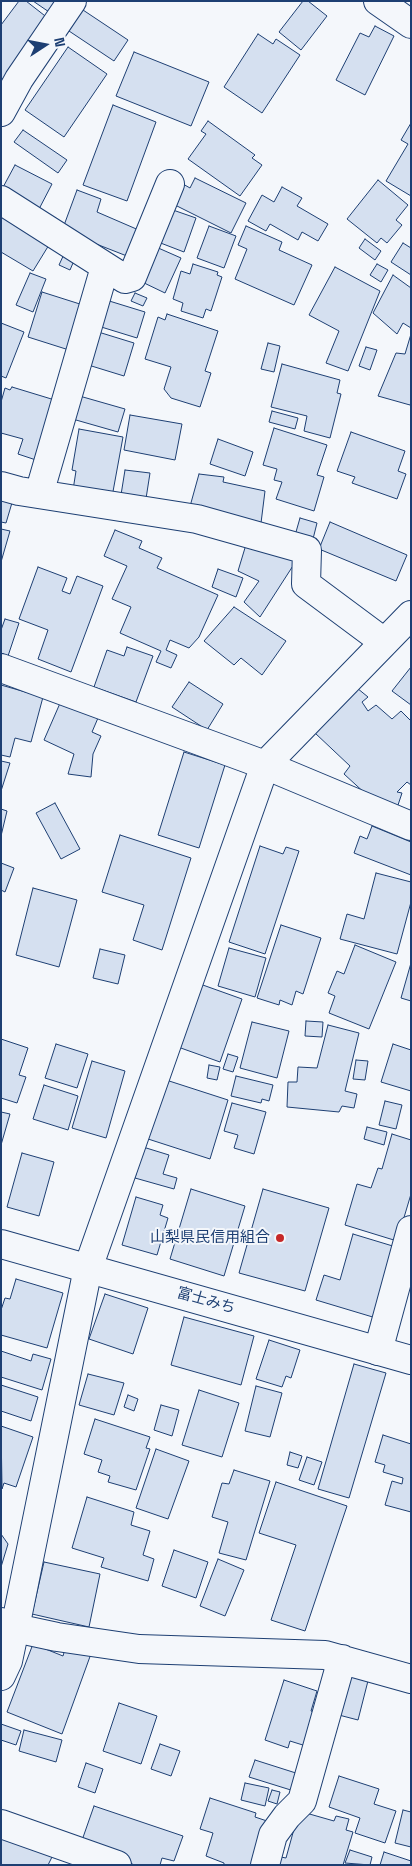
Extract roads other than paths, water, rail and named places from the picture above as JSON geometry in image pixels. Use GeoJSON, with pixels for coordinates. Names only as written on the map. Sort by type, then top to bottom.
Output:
{"type":"FeatureCollection","features":[{"type":"Feature","properties":{"kind":"main road"},"geometry":{"type":"LineString","coordinates":[[1,112],[18,79],[72,1]]}},
{"type":"Feature","properties":{"kind":"main road"},"geometry":{"type":"LineString","coordinates":[[378,1],[411,24]]}},
{"type":"Feature","properties":{"kind":"main road"},"geometry":{"type":"LineString","coordinates":[[1,200],[125,279],[132,277],[170,184]]}},
{"type":"Feature","properties":{"kind":"main road"},"geometry":{"type":"LineString","coordinates":[[39,494],[105,267]]}},
{"type":"Feature","properties":{"kind":"main road"},"geometry":{"type":"LineString","coordinates":[[1,486],[39,494],[197,519],[307,550],[306,584],[384,642]]}},
{"type":"Feature","properties":{"kind":"main road"},"geometry":{"type":"LineString","coordinates":[[1,1676],[8,1661],[8,1625],[88,1268],[264,765],[411,615]]}},
{"type":"Feature","properties":{"kind":"main road"},"geometry":{"type":"LineString","coordinates":[[1,668],[264,765],[411,826]]}},
{"type":"Feature","properties":{"kind":"main road"},"geometry":{"type":"LineString","coordinates":[[378,1351],[411,1230]]}},
{"type":"Feature","properties":{"kind":"main road","name":"富士みち"},"geometry":{"type":"LineString","coordinates":[[1,1244],[411,1360]]}},
{"type":"Feature","properties":{"kind":"main road"},"geometry":{"type":"LineString","coordinates":[[8,1625],[57,1637],[139,1648],[325,1655],[411,1679]]}},
{"type":"Feature","properties":{"kind":"main road"},"geometry":{"type":"LineString","coordinates":[[265,1865],[273,1835],[286,1816],[302,1801],[342,1659]]}},
{"type":"Feature","properties":{"kind":"main road"},"geometry":{"type":"LineString","coordinates":[[1,1824],[116,1865]]}},
{"type":"Feature","properties":{"kind":"place","name":"山梨県民信用組合"},"geometry":{"type":"Point","coordinates":[280,1238]}}]}
